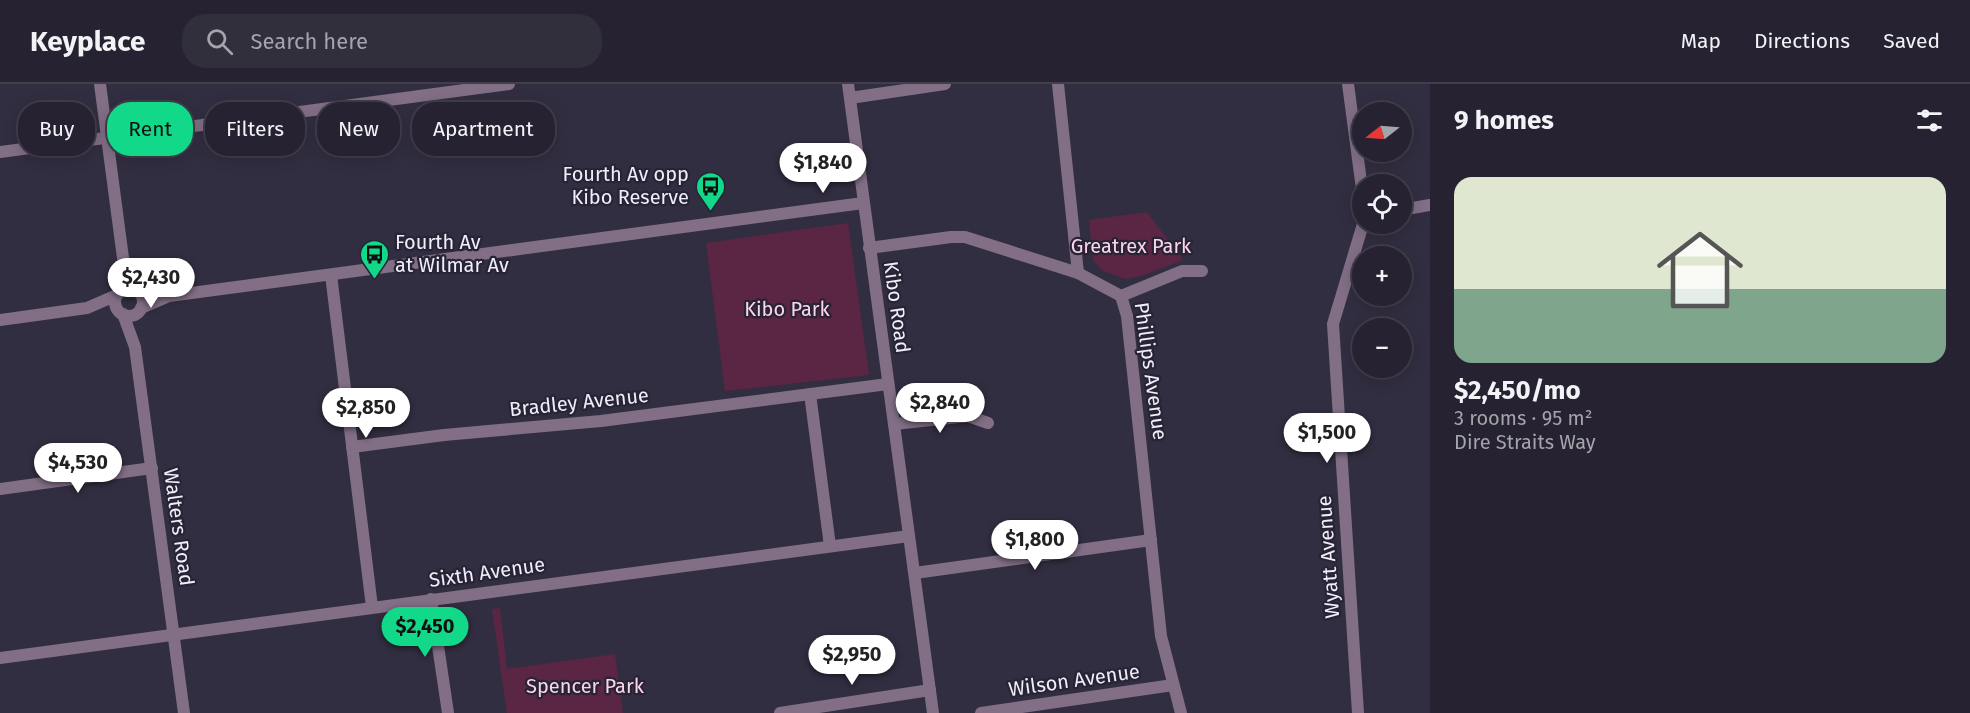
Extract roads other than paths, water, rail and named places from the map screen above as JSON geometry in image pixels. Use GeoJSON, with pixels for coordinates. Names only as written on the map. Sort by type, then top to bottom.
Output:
{"type":"FeatureCollection","features":[{"type":"Feature","properties":{"kind":"street"},"geometry":{"type":"LineString","coordinates":[[0,152],[107,138],[100,84]]}},
{"type":"Feature","properties":{"kind":"street"},"geometry":{"type":"LineString","coordinates":[[193,126],[509,84]]}},
{"type":"Feature","properties":{"kind":"street","name":"Kibo Road"},"geometry":{"type":"LineString","coordinates":[[848,84],[933,713]]}},
{"type":"Feature","properties":{"kind":"street"},"geometry":{"type":"LineString","coordinates":[[850,98],[945,84]]}},
{"type":"Feature","properties":{"kind":"street"},"geometry":{"type":"LineString","coordinates":[[1058,84],[1078,273]]}},
{"type":"Feature","properties":{"kind":"street"},"geometry":{"type":"LineString","coordinates":[[1348,84],[1360,174]]}},
{"type":"Feature","properties":{"kind":"street"},"geometry":{"type":"LineString","coordinates":[[109,156],[123,258],[142,299],[140,310]]}},
{"type":"Feature","properties":{"kind":"street"},"geometry":{"type":"LineString","coordinates":[[0,320],[87,308],[131,316],[169,297],[863,203]]}},
{"type":"Feature","properties":{"kind":"street"},"geometry":{"type":"LineString","coordinates":[[1412,208],[1430,205]]}},
{"type":"Feature","properties":{"kind":"street","name":"Wyatt Avenue"},"geometry":{"type":"LineString","coordinates":[[1358,713],[1333,324],[1360,234]]}},
{"type":"Feature","properties":{"kind":"street","name":"Phillips Avenue"},"geometry":{"type":"LineString","coordinates":[[869,248],[965,237],[1078,273],[1121,296],[1127,316],[1161,636],[1181,713]]}},
{"type":"Feature","properties":{"kind":"street"},"geometry":{"type":"LineString","coordinates":[[121,313],[116,303],[123,258]]}},
{"type":"Feature","properties":{"kind":"street"},"geometry":{"type":"LineString","coordinates":[[1121,296],[1182,271],[1202,272]]}},
{"type":"Feature","properties":{"kind":"street"},"geometry":{"type":"LineString","coordinates":[[331,274],[372,608]]}},
{"type":"Feature","properties":{"kind":"street"},"geometry":{"type":"LineString","coordinates":[[87,308],[126,288],[169,297]]}},
{"type":"Feature","properties":{"kind":"street","name":"Walters Road"},"geometry":{"type":"LineString","coordinates":[[135,347],[140,310]]}},
{"type":"Feature","properties":{"kind":"street","name":"Walters Road"},"geometry":{"type":"LineString","coordinates":[[121,313],[135,347],[184,713]]}},
{"type":"Feature","properties":{"kind":"street","name":"Bradley Avenue"},"geometry":{"type":"LineString","coordinates":[[352,447],[444,435],[601,421],[888,384]]}},
{"type":"Feature","properties":{"kind":"street"},"geometry":{"type":"LineString","coordinates":[[810,394],[830,546]]}},
{"type":"Feature","properties":{"kind":"street"},"geometry":{"type":"LineString","coordinates":[[894,424],[968,416],[987,423]]}},
{"type":"Feature","properties":{"kind":"street"},"geometry":{"type":"LineString","coordinates":[[0,489],[152,468]]}},
{"type":"Feature","properties":{"kind":"street","name":"Sixth Avenue"},"geometry":{"type":"LineString","coordinates":[[0,658],[909,536]]}},
{"type":"Feature","properties":{"kind":"street"},"geometry":{"type":"LineString","coordinates":[[915,573],[1151,540]]}},
{"type":"Feature","properties":{"kind":"street"},"geometry":{"type":"LineString","coordinates":[[431,599],[448,713]]}},
{"type":"Feature","properties":{"kind":"street","name":"Wilson Avenue"},"geometry":{"type":"LineString","coordinates":[[981,713],[1173,685]]}},
{"type":"Feature","properties":{"kind":"street"},"geometry":{"type":"LineString","coordinates":[[780,713],[930,690]]}},
{"type":"Feature","properties":{"kind":"place","name":"Fourth Av opp Kibo Reserve"},"geometry":{"type":"Point","coordinates":[710,212]}},
{"type":"Feature","properties":{"kind":"place","name":"Fourth Av at Wilmar Av"},"geometry":{"type":"Point","coordinates":[374,280]}},
{"type":"Feature","properties":{"kind":"park label","name":"Greatrex Park"},"geometry":{"type":"Point","coordinates":[1131,246]}},
{"type":"Feature","properties":{"kind":"park label","name":"Kibo Park"},"geometry":{"type":"Point","coordinates":[787,309]}},
{"type":"Feature","properties":{"kind":"park label","name":"Spencer Park"},"geometry":{"type":"Point","coordinates":[585,686]}}]}
